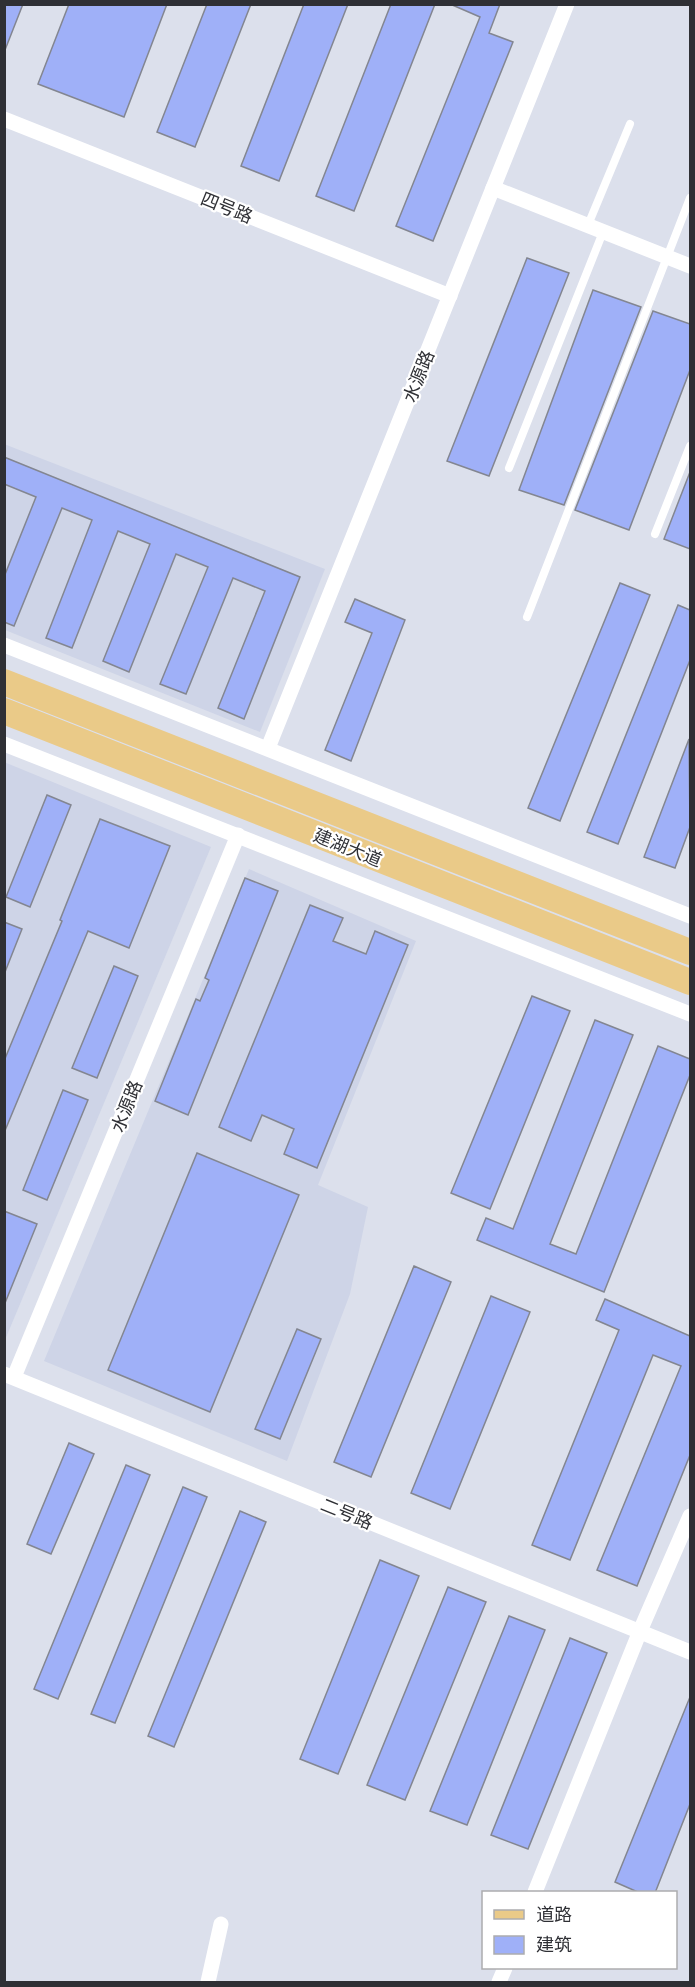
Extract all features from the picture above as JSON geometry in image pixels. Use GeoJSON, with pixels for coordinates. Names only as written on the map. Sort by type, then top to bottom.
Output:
{"type":"FeatureCollection","features":[{"type":"Feature","properties":{"kind":"main road","name":"建湖大道"},"geometry":{"type":"LineString","coordinates":[[4,682],[690,952]]}},
{"type":"Feature","properties":{"kind":"main road","name":"建湖大道"},"geometry":{"type":"LineString","coordinates":[[4,711],[690,982]]}},
{"type":"Feature","properties":{"kind":"street","name":"水源路"},"geometry":{"type":"LineString","coordinates":[[268,747],[567,4]]}},
{"type":"Feature","properties":{"kind":"street","name":"四号路"},"geometry":{"type":"LineString","coordinates":[[4,118],[450,296]]}},
{"type":"Feature","properties":{"kind":"street"},"geometry":{"type":"LineString","coordinates":[[493,188],[690,266]]}},
{"type":"Feature","properties":{"kind":"street"},"geometry":{"type":"LineString","coordinates":[[4,645],[268,747],[690,916]]}},
{"type":"Feature","properties":{"kind":"street"},"geometry":{"type":"LineString","coordinates":[[4,744],[690,1014]]}},
{"type":"Feature","properties":{"kind":"street","name":"水源路"},"geometry":{"type":"LineString","coordinates":[[9,1376],[238,835]]}},
{"type":"Feature","properties":{"kind":"street","name":"二号路"},"geometry":{"type":"LineString","coordinates":[[9,1376],[690,1652]]}},
{"type":"Feature","properties":{"kind":"street"},"geometry":{"type":"LineString","coordinates":[[536,1891],[639,1631],[690,1516]]}},
{"type":"Feature","properties":{"kind":"street"},"geometry":{"type":"LineString","coordinates":[[208,1983],[221,1924]]}},
{"type":"Feature","properties":{"kind":"street"},"geometry":{"type":"LineString","coordinates":[[499,1983],[505,1969]]}},
{"type":"Feature","properties":{"kind":"lane"},"geometry":{"type":"LineString","coordinates":[[588,225],[630,124]]}},
{"type":"Feature","properties":{"kind":"lane"},"geometry":{"type":"LineString","coordinates":[[527,617],[690,198]]}},
{"type":"Feature","properties":{"kind":"lane"},"geometry":{"type":"LineString","coordinates":[[509,468],[603,232]]}},
{"type":"Feature","properties":{"kind":"lane"},"geometry":{"type":"LineString","coordinates":[[655,534],[690,446]]}},
{"type":"Feature","properties":{"kind":"shaded area"},"geometry":{"type":"Polygon","coordinates":[[[4,444],[325,569],[260,732],[5,630],[4,444]]]}},
{"type":"Feature","properties":{"kind":"shaded area"},"geometry":{"type":"Polygon","coordinates":[[[4,762],[211,847],[5,1340],[4,1340],[4,762]]]}},
{"type":"Feature","properties":{"kind":"shaded area"},"geometry":{"type":"Polygon","coordinates":[[[249,869],[416,941],[318,1185],[368,1207],[350,1294],[287,1461],[44,1361],[249,869]]]}},
{"type":"Feature","properties":{"kind":"building"},"geometry":{"type":"Polygon","coordinates":[[[4,4],[23,4],[5,50],[4,49],[4,4]]]}},
{"type":"Feature","properties":{"kind":"building"},"geometry":{"type":"Polygon","coordinates":[[[69,4],[167,4],[124,117],[38,84],[69,4]]]}},
{"type":"Feature","properties":{"kind":"building"},"geometry":{"type":"Polygon","coordinates":[[[207,4],[251,4],[195,147],[157,132],[207,4]]]}},
{"type":"Feature","properties":{"kind":"building"},"geometry":{"type":"Polygon","coordinates":[[[304,4],[348,4],[279,181],[241,166],[304,4]]]}},
{"type":"Feature","properties":{"kind":"building"},"geometry":{"type":"Polygon","coordinates":[[[391,4],[435,4],[354,211],[316,196],[391,4]]]}},
{"type":"Feature","properties":{"kind":"building"},"geometry":{"type":"Polygon","coordinates":[[[450,4],[500,4],[489,33],[513,42],[433,241],[396,226],[480,17],[450,4]]]}},
{"type":"Feature","properties":{"kind":"building"},"geometry":{"type":"Polygon","coordinates":[[[527,258],[569,273],[489,476],[447,461],[527,258]]]}},
{"type":"Feature","properties":{"kind":"building"},"geometry":{"type":"Polygon","coordinates":[[[593,290],[641,307],[564,505],[519,490],[593,290]]]}},
{"type":"Feature","properties":{"kind":"building"},"geometry":{"type":"Polygon","coordinates":[[[653,311],[690,324],[690,370],[629,530],[575,510],[653,311]]]}},
{"type":"Feature","properties":{"kind":"building"},"geometry":{"type":"Polygon","coordinates":[[[4,457],[300,577],[244,719],[218,708],[265,591],[233,578],[186,694],[160,684],[208,567],[176,554],[129,672],[103,661],[150,544],[118,531],[72,648],[46,638],[92,520],[62,508],[14,626],[4,622],[4,577],[36,497],[4,484],[4,457]]]}},
{"type":"Feature","properties":{"kind":"building"},"geometry":{"type":"Polygon","coordinates":[[[690,472],[690,549],[664,539],[690,472]]]}},
{"type":"Feature","properties":{"kind":"building"},"geometry":{"type":"Polygon","coordinates":[[[620,583],[650,595],[560,821],[528,808],[620,583]]]}},
{"type":"Feature","properties":{"kind":"building"},"geometry":{"type":"Polygon","coordinates":[[[355,599],[405,620],[351,761],[325,750],[372,633],[345,622],[355,599]]]}},
{"type":"Feature","properties":{"kind":"building"},"geometry":{"type":"Polygon","coordinates":[[[678,605],[690,610],[690,660],[618,844],[587,832],[678,605]]]}},
{"type":"Feature","properties":{"kind":"building"},"geometry":{"type":"Polygon","coordinates":[[[689,739],[690,827],[675,868],[644,857],[689,739]]]}},
{"type":"Feature","properties":{"kind":"building"},"geometry":{"type":"Polygon","coordinates":[[[47,795],[71,805],[30,907],[6,897],[47,795]]]}},
{"type":"Feature","properties":{"kind":"building"},"geometry":{"type":"Polygon","coordinates":[[[100,819],[170,846],[129,948],[88,931],[4,1133],[4,1061],[62,921],[60,920],[100,819]]]}},
{"type":"Feature","properties":{"kind":"building"},"geometry":{"type":"Polygon","coordinates":[[[245,878],[278,891],[188,1115],[155,1101],[196,999],[200,1001],[209,980],[205,978],[245,878]]]}},
{"type":"Feature","properties":{"kind":"building"},"geometry":{"type":"Polygon","coordinates":[[[310,905],[343,918],[333,941],[366,954],[375,931],[408,945],[317,1168],[284,1154],[294,1129],[262,1115],[251,1141],[219,1127],[310,905]]]}},
{"type":"Feature","properties":{"kind":"building"},"geometry":{"type":"Polygon","coordinates":[[[4,922],[22,929],[5,972],[4,972],[4,922]]]}},
{"type":"Feature","properties":{"kind":"building"},"geometry":{"type":"Polygon","coordinates":[[[114,966],[138,976],[97,1078],[72,1068],[114,966]]]}},
{"type":"Feature","properties":{"kind":"building"},"geometry":{"type":"Polygon","coordinates":[[[532,996],[570,1011],[490,1209],[451,1193],[532,996]]]}},
{"type":"Feature","properties":{"kind":"building"},"geometry":{"type":"Polygon","coordinates":[[[595,1020],[633,1035],[550,1244],[576,1254],[658,1046],[690,1059],[690,1075],[604,1292],[477,1240],[486,1218],[513,1229],[595,1020]]]}},
{"type":"Feature","properties":{"kind":"building"},"geometry":{"type":"Polygon","coordinates":[[[63,1090],[88,1100],[47,1200],[23,1190],[63,1090]]]}},
{"type":"Feature","properties":{"kind":"building"},"geometry":{"type":"Polygon","coordinates":[[[197,1153],[299,1195],[210,1412],[108,1370],[197,1153]]]}},
{"type":"Feature","properties":{"kind":"building"},"geometry":{"type":"Polygon","coordinates":[[[4,1211],[37,1224],[5,1303],[4,1303],[4,1211]]]}},
{"type":"Feature","properties":{"kind":"building"},"geometry":{"type":"Polygon","coordinates":[[[414,1266],[451,1282],[371,1477],[334,1462],[414,1266]]]}},
{"type":"Feature","properties":{"kind":"building"},"geometry":{"type":"Polygon","coordinates":[[[491,1296],[530,1312],[450,1509],[411,1493],[491,1296]]]}},
{"type":"Feature","properties":{"kind":"building"},"geometry":{"type":"Polygon","coordinates":[[[605,1299],[690,1336],[690,1455],[637,1586],[597,1570],[681,1366],[653,1355],[570,1560],[532,1545],[619,1330],[596,1320],[605,1299]]]}},
{"type":"Feature","properties":{"kind":"building"},"geometry":{"type":"Polygon","coordinates":[[[297,1329],[321,1339],[280,1439],[255,1429],[297,1329]]]}},
{"type":"Feature","properties":{"kind":"building"},"geometry":{"type":"Polygon","coordinates":[[[69,1443],[94,1454],[51,1554],[27,1544],[69,1443]]]}},
{"type":"Feature","properties":{"kind":"building"},"geometry":{"type":"Polygon","coordinates":[[[126,1465],[150,1475],[58,1699],[34,1689],[126,1465]]]}},
{"type":"Feature","properties":{"kind":"building"},"geometry":{"type":"Polygon","coordinates":[[[183,1487],[207,1497],[115,1723],[91,1714],[183,1487]]]}},
{"type":"Feature","properties":{"kind":"building"},"geometry":{"type":"Polygon","coordinates":[[[240,1511],[266,1522],[174,1747],[148,1736],[240,1511]]]}},
{"type":"Feature","properties":{"kind":"building"},"geometry":{"type":"Polygon","coordinates":[[[380,1560],[419,1576],[338,1774],[300,1759],[380,1560]]]}},
{"type":"Feature","properties":{"kind":"building"},"geometry":{"type":"Polygon","coordinates":[[[448,1587],[486,1602],[405,1800],[367,1785],[448,1587]]]}},
{"type":"Feature","properties":{"kind":"building"},"geometry":{"type":"Polygon","coordinates":[[[509,1616],[545,1630],[467,1825],[430,1811],[509,1616]]]}},
{"type":"Feature","properties":{"kind":"building"},"geometry":{"type":"Polygon","coordinates":[[[570,1638],[607,1653],[528,1849],[491,1835],[570,1638]]]}},
{"type":"Feature","properties":{"kind":"building"},"geometry":{"type":"Polygon","coordinates":[[[690,1697],[690,1804],[656,1891],[635,1891],[615,1882],[690,1697]]]}}]}
